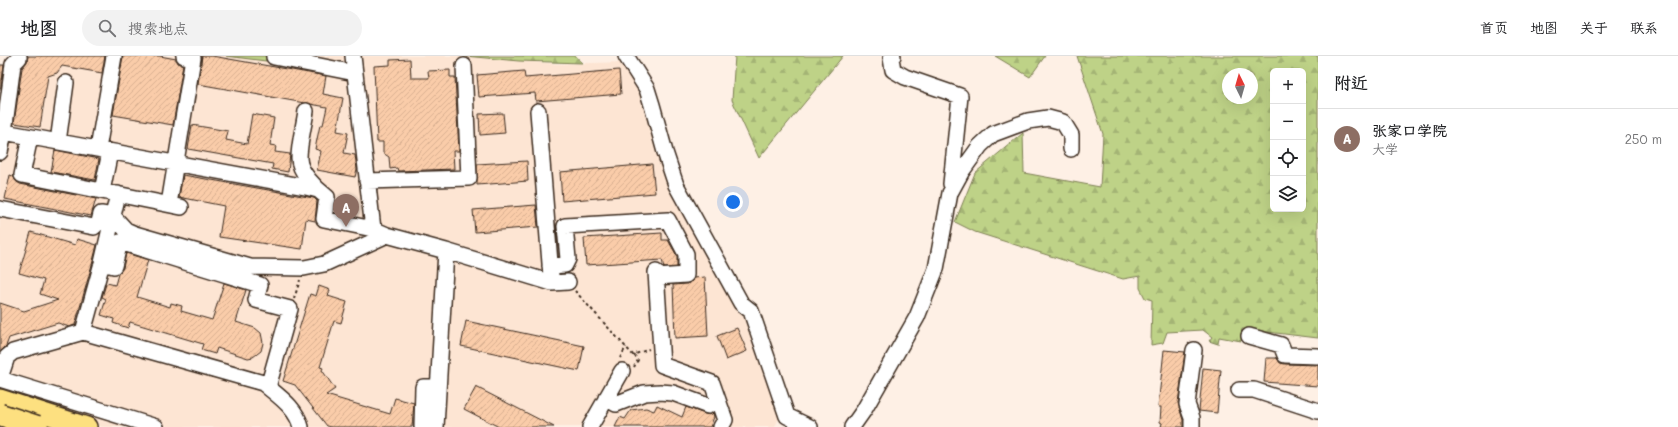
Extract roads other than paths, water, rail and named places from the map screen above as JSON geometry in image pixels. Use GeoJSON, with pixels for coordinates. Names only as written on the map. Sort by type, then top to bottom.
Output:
{"type":"FeatureCollection","features":[{"type":"Feature","properties":{"kind":"highway"},"geometry":{"type":"LineString","coordinates":[[0,415],[37,427]]}},
{"type":"Feature","properties":{"kind":"main road"},"geometry":{"type":"LineString","coordinates":[[0,399],[87,427]]}},
{"type":"Feature","properties":{"kind":"main road"},"geometry":{"type":"LineString","coordinates":[[20,427],[27,408]]}},
{"type":"Feature","properties":{"kind":"street"},"geometry":{"type":"LineString","coordinates":[[0,152],[13,64],[19,56]]}},
{"type":"Feature","properties":{"kind":"street"},"geometry":{"type":"LineString","coordinates":[[102,191],[104,150],[114,56]]}},
{"type":"Feature","properties":{"kind":"street"},"geometry":{"type":"LineString","coordinates":[[30,137],[22,175],[175,206],[175,163],[193,58],[184,56]]}},
{"type":"Feature","properties":{"kind":"street"},"geometry":{"type":"LineString","coordinates":[[353,56],[373,229]]}},
{"type":"Feature","properties":{"kind":"street"},"geometry":{"type":"LineString","coordinates":[[626,56],[647,89],[676,185],[740,303],[751,311],[787,416],[810,427]]}},
{"type":"Feature","properties":{"kind":"street"},"geometry":{"type":"LineString","coordinates":[[852,427],[864,410],[917,317],[936,269],[950,193],[960,96],[905,77],[893,70],[891,58],[893,56]]}},
{"type":"Feature","properties":{"kind":"street"},"geometry":{"type":"LineString","coordinates":[[274,57],[355,73]]}},
{"type":"Feature","properties":{"kind":"street"},"geometry":{"type":"LineString","coordinates":[[367,181],[469,178],[464,66]]}},
{"type":"Feature","properties":{"kind":"street"},"geometry":{"type":"LineString","coordinates":[[58,142],[66,83]]}},
{"type":"Feature","properties":{"kind":"street"},"geometry":{"type":"LineString","coordinates":[[306,111],[298,159],[302,169],[318,190],[327,197],[324,219],[373,229],[387,235],[552,283],[568,282]]}},
{"type":"Feature","properties":{"kind":"street"},"geometry":{"type":"LineString","coordinates":[[538,111],[552,283]]}},
{"type":"Feature","properties":{"kind":"street"},"geometry":{"type":"LineString","coordinates":[[950,193],[962,171],[980,146],[993,134],[1000,131],[1028,122],[1048,118],[1063,122],[1071,135],[1071,149]]}},
{"type":"Feature","properties":{"kind":"street"},"geometry":{"type":"LineString","coordinates":[[4,132],[318,190]]}},
{"type":"Feature","properties":{"kind":"street"},"geometry":{"type":"LineString","coordinates":[[83,332],[102,263],[118,194]]}},
{"type":"Feature","properties":{"kind":"street"},"geometry":{"type":"LineString","coordinates":[[0,210],[94,227],[100,222],[101,214],[113,216],[126,230],[135,234],[250,267],[304,268],[324,264],[387,235]]}},
{"type":"Feature","properties":{"kind":"street"},"geometry":{"type":"LineString","coordinates":[[550,266],[565,265],[568,260],[565,226],[668,220],[686,254],[686,275],[657,274],[662,366],[712,383],[725,420],[721,427]]}},
{"type":"Feature","properties":{"kind":"street"},"geometry":{"type":"LineString","coordinates":[[102,263],[114,266],[120,242],[260,285],[256,300],[290,309],[268,387]]}},
{"type":"Feature","properties":{"kind":"street"},"geometry":{"type":"LineString","coordinates":[[436,427],[446,251]]}},
{"type":"Feature","properties":{"kind":"street"},"geometry":{"type":"LineString","coordinates":[[148,426],[0,378],[7,357],[12,352],[83,332],[263,383],[283,400],[296,414],[301,427]]}},
{"type":"Feature","properties":{"kind":"street"},"geometry":{"type":"LineString","coordinates":[[1249,336],[1281,345],[1285,355],[1318,356]]}},
{"type":"Feature","properties":{"kind":"street"},"geometry":{"type":"LineString","coordinates":[[1192,427],[1192,418],[1187,404],[1194,350]]}},
{"type":"Feature","properties":{"kind":"street"},"geometry":{"type":"LineString","coordinates":[[590,427],[622,371]]}},
{"type":"Feature","properties":{"kind":"street"},"geometry":{"type":"LineString","coordinates":[[422,427],[423,387],[438,387]]}},
{"type":"Feature","properties":{"kind":"street"},"geometry":{"type":"LineString","coordinates":[[1239,390],[1254,390],[1318,411]]}},
{"type":"Feature","properties":{"kind":"street"},"geometry":{"type":"LineString","coordinates":[[606,398],[616,404],[644,393],[673,393],[708,406]]}},
{"type":"Feature","properties":{"kind":"place","name":"张家口学院"},"geometry":{"type":"Point","coordinates":[346,227]}}]}
